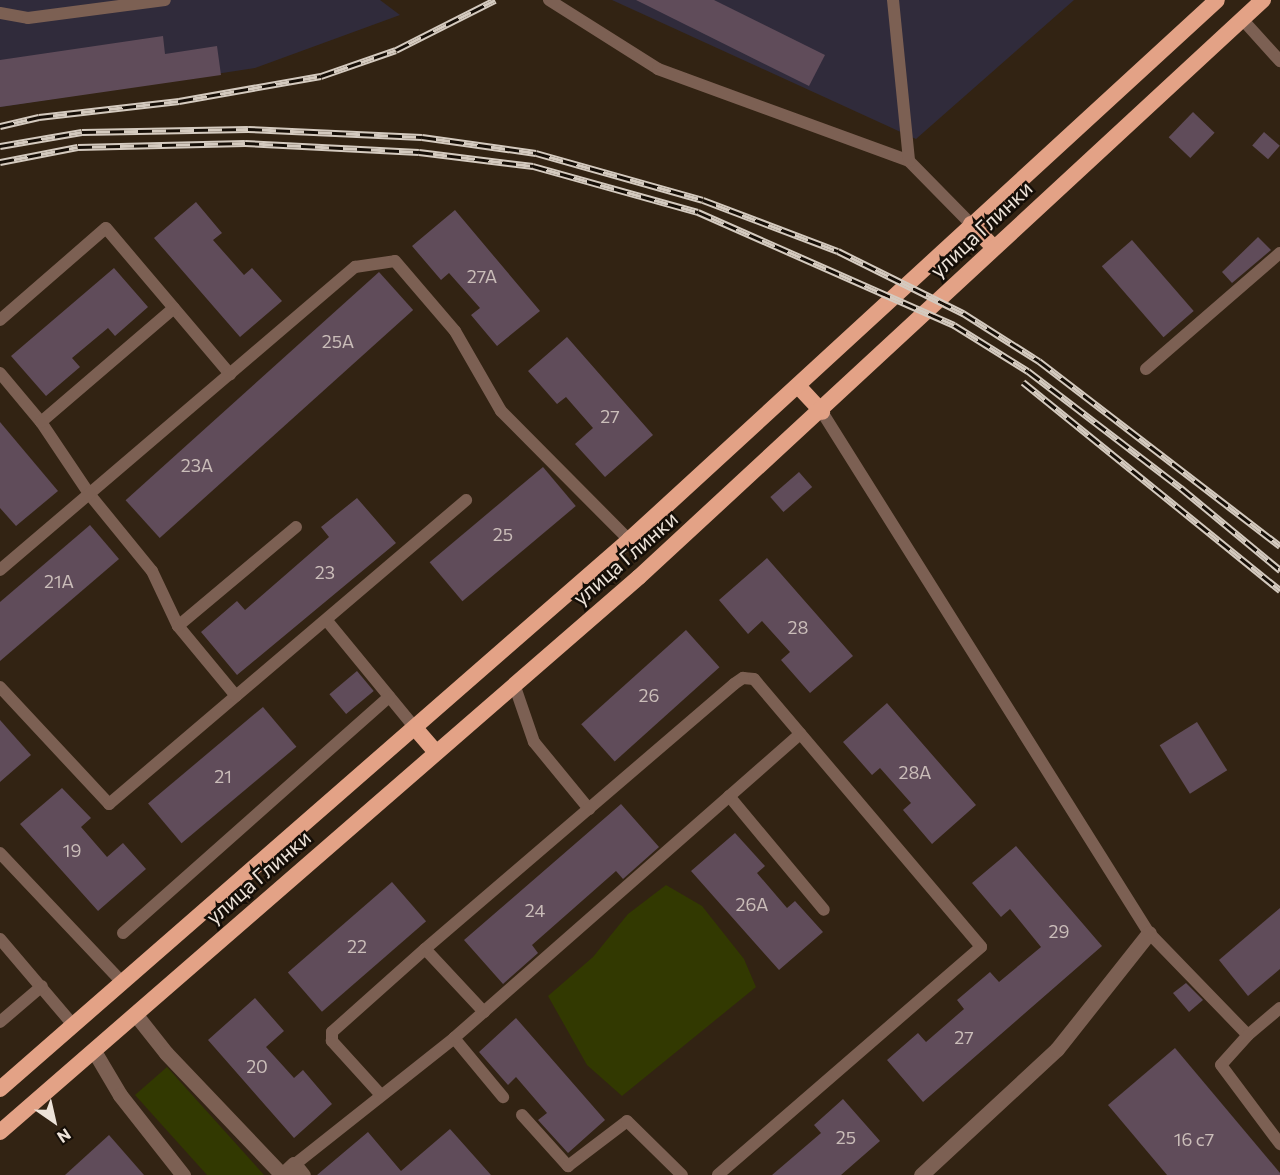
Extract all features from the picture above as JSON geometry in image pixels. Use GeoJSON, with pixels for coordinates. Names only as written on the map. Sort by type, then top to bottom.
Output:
{"type":"FeatureCollection","features":[{"type":"Feature","properties":{"kind":"highway","name":"улица Глинки"},"geometry":{"type":"LineString","coordinates":[[0,1089],[629,540],[799,387],[971,224],[1217,0]]}},
{"type":"Feature","properties":{"kind":"highway","name":"улица Глинки"},"geometry":{"type":"LineString","coordinates":[[0,1132],[639,577],[822,412],[993,248],[1263,0]]}},
{"type":"Feature","properties":{"kind":"highway"},"geometry":{"type":"LineString","coordinates":[[971,224],[993,248]]}},
{"type":"Feature","properties":{"kind":"highway"},"geometry":{"type":"LineString","coordinates":[[799,387],[822,412]]}},
{"type":"Feature","properties":{"kind":"highway"},"geometry":{"type":"LineString","coordinates":[[415,728],[436,752]]}},
{"type":"Feature","properties":{"kind":"street"},"geometry":{"type":"LineString","coordinates":[[921,1175],[1057,1049],[1149,933]]}},
{"type":"Feature","properties":{"kind":"street"},"geometry":{"type":"LineString","coordinates":[[135,1015],[166,1053],[282,1175]]}},
{"type":"Feature","properties":{"kind":"street"},"geometry":{"type":"LineString","coordinates":[[94,1051],[120,1095],[183,1175]]}},
{"type":"Feature","properties":{"kind":"lane"},"geometry":{"type":"LineString","coordinates":[[0,13],[28,18],[165,0]]}},
{"type":"Feature","properties":{"kind":"lane"},"geometry":{"type":"LineString","coordinates":[[549,0],[658,69],[909,161],[971,224]]}},
{"type":"Feature","properties":{"kind":"lane"},"geometry":{"type":"LineString","coordinates":[[893,0],[909,161]]}},
{"type":"Feature","properties":{"kind":"lane"},"geometry":{"type":"LineString","coordinates":[[1242,20],[1280,61]]}},
{"type":"Feature","properties":{"kind":"lane"},"geometry":{"type":"LineString","coordinates":[[0,320],[106,228],[230,374]]}},
{"type":"Feature","properties":{"kind":"lane"},"geometry":{"type":"LineString","coordinates":[[1146,369],[1280,253]]}},
{"type":"Feature","properties":{"kind":"lane"},"geometry":{"type":"LineString","coordinates":[[1,566],[90,495],[355,267],[395,261],[455,331],[501,411],[629,540]]}},
{"type":"Feature","properties":{"kind":"lane"},"geometry":{"type":"LineString","coordinates":[[41,422],[174,308]]}},
{"type":"Feature","properties":{"kind":"lane"},"geometry":{"type":"LineString","coordinates":[[0,373],[41,422],[90,495],[152,571],[178,626],[236,696]]}},
{"type":"Feature","properties":{"kind":"lane"},"geometry":{"type":"LineString","coordinates":[[822,412],[1149,933],[1248,1035]]}},
{"type":"Feature","properties":{"kind":"lane"},"geometry":{"type":"LineString","coordinates":[[0,687],[109,804],[236,696],[328,622],[466,500]]}},
{"type":"Feature","properties":{"kind":"lane"},"geometry":{"type":"LineString","coordinates":[[178,626],[296,527]]}},
{"type":"Feature","properties":{"kind":"lane"},"geometry":{"type":"LineString","coordinates":[[328,622],[415,728]]}},
{"type":"Feature","properties":{"kind":"lane"},"geometry":{"type":"LineString","coordinates":[[380,1094],[332,1041],[332,1032],[425,949],[743,678],[754,679],[981,947],[718,1175]]}},
{"type":"Feature","properties":{"kind":"lane"},"geometry":{"type":"LineString","coordinates":[[514,684],[534,742],[589,809]]}},
{"type":"Feature","properties":{"kind":"lane"},"geometry":{"type":"LineString","coordinates":[[123,933],[389,696]]}},
{"type":"Feature","properties":{"kind":"lane"},"geometry":{"type":"LineString","coordinates":[[282,1175],[299,1170],[380,1094],[454,1038],[800,735]]}},
{"type":"Feature","properties":{"kind":"lane"},"geometry":{"type":"LineString","coordinates":[[729,796],[824,910]]}},
{"type":"Feature","properties":{"kind":"lane"},"geometry":{"type":"LineString","coordinates":[[0,853],[123,983]]}},
{"type":"Feature","properties":{"kind":"lane"},"geometry":{"type":"LineString","coordinates":[[0,939],[74,1026]]}},
{"type":"Feature","properties":{"kind":"lane"},"geometry":{"type":"LineString","coordinates":[[425,949],[484,1012]]}},
{"type":"Feature","properties":{"kind":"lane"},"geometry":{"type":"LineString","coordinates":[[0,1022],[42,986]]}},
{"type":"Feature","properties":{"kind":"lane"},"geometry":{"type":"LineString","coordinates":[[1280,1008],[1248,1035],[1221,1065],[1280,1144]]}},
{"type":"Feature","properties":{"kind":"lane"},"geometry":{"type":"LineString","coordinates":[[454,1038],[503,1097]]}},
{"type":"Feature","properties":{"kind":"lane"},"geometry":{"type":"LineString","coordinates":[[522,1115],[568,1166],[627,1121],[682,1175]]}},
{"type":"Feature","properties":{"kind":"shaded area"},"geometry":{"type":"Polygon","coordinates":[[[0,0],[380,0],[400,15],[255,68],[0,107],[0,0]]]}},
{"type":"Feature","properties":{"kind":"shaded area"},"geometry":{"type":"Polygon","coordinates":[[[612,0],[1074,0],[916,139],[612,0]]]}},
{"type":"Feature","properties":{"kind":"green space"},"geometry":{"type":"Polygon","coordinates":[[[666,885],[702,906],[744,959],[756,987],[622,1096],[587,1065],[548,996],[593,957],[628,914],[666,885]]]}},
{"type":"Feature","properties":{"kind":"green space"},"geometry":{"type":"Polygon","coordinates":[[[167,1067],[264,1175],[207,1175],[135,1095],[167,1067]]]}},
{"type":"Feature","properties":{"kind":"building"},"geometry":{"type":"Polygon","coordinates":[[[636,0],[714,0],[825,55],[809,86],[636,0]]]}},
{"type":"Feature","properties":{"kind":"building"},"geometry":{"type":"Polygon","coordinates":[[[163,36],[165,54],[217,46],[221,75],[0,107],[0,60],[163,36]]]}},
{"type":"Feature","properties":{"kind":"building"},"geometry":{"type":"Polygon","coordinates":[[[1193,112],[1215,133],[1190,158],[1169,137],[1193,112]]]}},
{"type":"Feature","properties":{"kind":"building"},"geometry":{"type":"Polygon","coordinates":[[[1264,132],[1280,146],[1268,159],[1252,146],[1264,132]]]}},
{"type":"Feature","properties":{"kind":"building"},"geometry":{"type":"Polygon","coordinates":[[[196,202],[222,233],[213,240],[244,275],[252,268],[282,301],[240,337],[154,238],[196,202]]]}},
{"type":"Feature","properties":{"kind":"building"},"geometry":{"type":"Polygon","coordinates":[[[455,210],[540,311],[497,346],[471,315],[480,308],[449,273],[441,280],[412,246],[455,210]]]}},
{"type":"Feature","properties":{"kind":"building"},"geometry":{"type":"Polygon","coordinates":[[[1258,237],[1271,250],[1232,283],[1222,272],[1258,237]]]}},
{"type":"Feature","properties":{"kind":"building"},"geometry":{"type":"Polygon","coordinates":[[[1132,240],[1194,311],[1163,337],[1102,266],[1132,240]]]}},
{"type":"Feature","properties":{"kind":"building"},"geometry":{"type":"Polygon","coordinates":[[[114,268],[148,307],[115,336],[108,328],[72,358],[80,367],[46,396],[11,356],[114,268]]]}},
{"type":"Feature","properties":{"kind":"building"},"geometry":{"type":"Polygon","coordinates":[[[379,272],[413,310],[160,538],[126,500],[379,272]]]}},
{"type":"Feature","properties":{"kind":"building"},"geometry":{"type":"Polygon","coordinates":[[[567,337],[653,435],[605,477],[575,444],[593,428],[566,397],[557,404],[528,371],[567,337]]]}},
{"type":"Feature","properties":{"kind":"building"},"geometry":{"type":"Polygon","coordinates":[[[0,422],[58,491],[16,526],[0,508],[0,422]]]}},
{"type":"Feature","properties":{"kind":"building"},"geometry":{"type":"Polygon","coordinates":[[[543,467],[576,506],[462,601],[430,562],[543,467]]]}},
{"type":"Feature","properties":{"kind":"building"},"geometry":{"type":"Polygon","coordinates":[[[799,472],[812,487],[783,512],[770,497],[799,472]]]}},
{"type":"Feature","properties":{"kind":"building"},"geometry":{"type":"Polygon","coordinates":[[[357,498],[396,543],[237,675],[201,632],[237,601],[245,610],[329,537],[321,527],[357,498]]]}},
{"type":"Feature","properties":{"kind":"building"},"geometry":{"type":"Polygon","coordinates":[[[90,525],[119,559],[0,661],[0,602],[90,525]]]}},
{"type":"Feature","properties":{"kind":"building"},"geometry":{"type":"Polygon","coordinates":[[[767,558],[853,656],[810,693],[781,660],[790,652],[762,621],[748,634],[719,600],[767,558]]]}},
{"type":"Feature","properties":{"kind":"building"},"geometry":{"type":"Polygon","coordinates":[[[686,630],[719,667],[615,762],[581,724],[686,630]]]}},
{"type":"Feature","properties":{"kind":"building"},"geometry":{"type":"Polygon","coordinates":[[[357,671],[374,691],[346,714],[329,694],[357,671]]]}},
{"type":"Feature","properties":{"kind":"building"},"geometry":{"type":"Polygon","coordinates":[[[887,703],[976,805],[932,844],[903,810],[911,803],[880,768],[872,775],[843,742],[887,703]]]}},
{"type":"Feature","properties":{"kind":"building"},"geometry":{"type":"Polygon","coordinates":[[[263,707],[296,747],[182,843],[148,803],[263,707]]]}},
{"type":"Feature","properties":{"kind":"building"},"geometry":{"type":"Polygon","coordinates":[[[0,720],[31,755],[0,782],[0,720]]]}},
{"type":"Feature","properties":{"kind":"building"},"geometry":{"type":"Polygon","coordinates":[[[1197,722],[1227,770],[1190,794],[1160,745],[1197,722]]]}},
{"type":"Feature","properties":{"kind":"building"},"geometry":{"type":"Polygon","coordinates":[[[62,788],[91,818],[81,827],[107,857],[123,843],[146,869],[98,911],[20,824],[62,788]]]}},
{"type":"Feature","properties":{"kind":"building"},"geometry":{"type":"Polygon","coordinates":[[[621,804],[659,847],[623,879],[616,871],[532,945],[538,953],[503,984],[464,940],[621,804]]]}},
{"type":"Feature","properties":{"kind":"building"},"geometry":{"type":"Polygon","coordinates":[[[735,833],[765,866],[757,873],[787,908],[795,901],[823,932],[779,970],[691,871],[735,833]]]}},
{"type":"Feature","properties":{"kind":"building"},"geometry":{"type":"Polygon","coordinates":[[[1016,846],[1102,946],[923,1102],[887,1060],[918,1033],[926,1042],[964,1009],[957,1000],[990,972],[999,982],[1041,947],[1010,909],[1001,917],[972,883],[1016,846]]]}},
{"type":"Feature","properties":{"kind":"building"},"geometry":{"type":"Polygon","coordinates":[[[392,882],[426,921],[322,1012],[288,973],[392,882]]]}},
{"type":"Feature","properties":{"kind":"building"},"geometry":{"type":"Polygon","coordinates":[[[1280,908],[1280,969],[1248,996],[1219,960],[1280,908]]]}},
{"type":"Feature","properties":{"kind":"building"},"geometry":{"type":"Polygon","coordinates":[[[1186,983],[1203,1000],[1189,1012],[1173,993],[1186,983]]]}},
{"type":"Feature","properties":{"kind":"building"},"geometry":{"type":"Polygon","coordinates":[[[255,998],[284,1031],[266,1047],[294,1078],[303,1070],[332,1104],[294,1138],[208,1040],[255,998]]]}},
{"type":"Feature","properties":{"kind":"building"},"geometry":{"type":"Polygon","coordinates":[[[516,1018],[605,1120],[568,1153],[538,1120],[547,1113],[516,1077],[508,1085],[479,1052],[516,1018]]]}},
{"type":"Feature","properties":{"kind":"building"},"geometry":{"type":"Polygon","coordinates":[[[1175,1048],[1280,1175],[1167,1175],[1108,1105],[1175,1048]]]}},
{"type":"Feature","properties":{"kind":"building"},"geometry":{"type":"Polygon","coordinates":[[[843,1099],[880,1141],[841,1175],[772,1175],[821,1133],[814,1125],[843,1099]]]}},
{"type":"Feature","properties":{"kind":"building"},"geometry":{"type":"Polygon","coordinates":[[[450,1129],[491,1175],[317,1175],[368,1132],[401,1171],[450,1129]]]}},
{"type":"Feature","properties":{"kind":"building"},"geometry":{"type":"Polygon","coordinates":[[[109,1135],[144,1175],[65,1175],[109,1135]]]}},
{"type":"Feature","properties":{"kind":"railway"},"geometry":{"type":"LineString","coordinates":[[0,126],[39,117],[179,101],[321,76],[396,50],[495,0]]}},
{"type":"Feature","properties":{"kind":"railway"},"geometry":{"type":"LineString","coordinates":[[0,146],[82,132],[248,129],[422,137],[536,153],[703,200],[838,251],[963,313],[1039,361],[1280,546]]}},
{"type":"Feature","properties":{"kind":"railway"},"geometry":{"type":"LineString","coordinates":[[0,162],[78,147],[245,143],[419,152],[533,166],[698,212],[954,325],[1028,371],[1181,488],[1280,570]]}},
{"type":"Feature","properties":{"kind":"railway"},"geometry":{"type":"LineString","coordinates":[[1023,382],[1280,590]]}}]}
